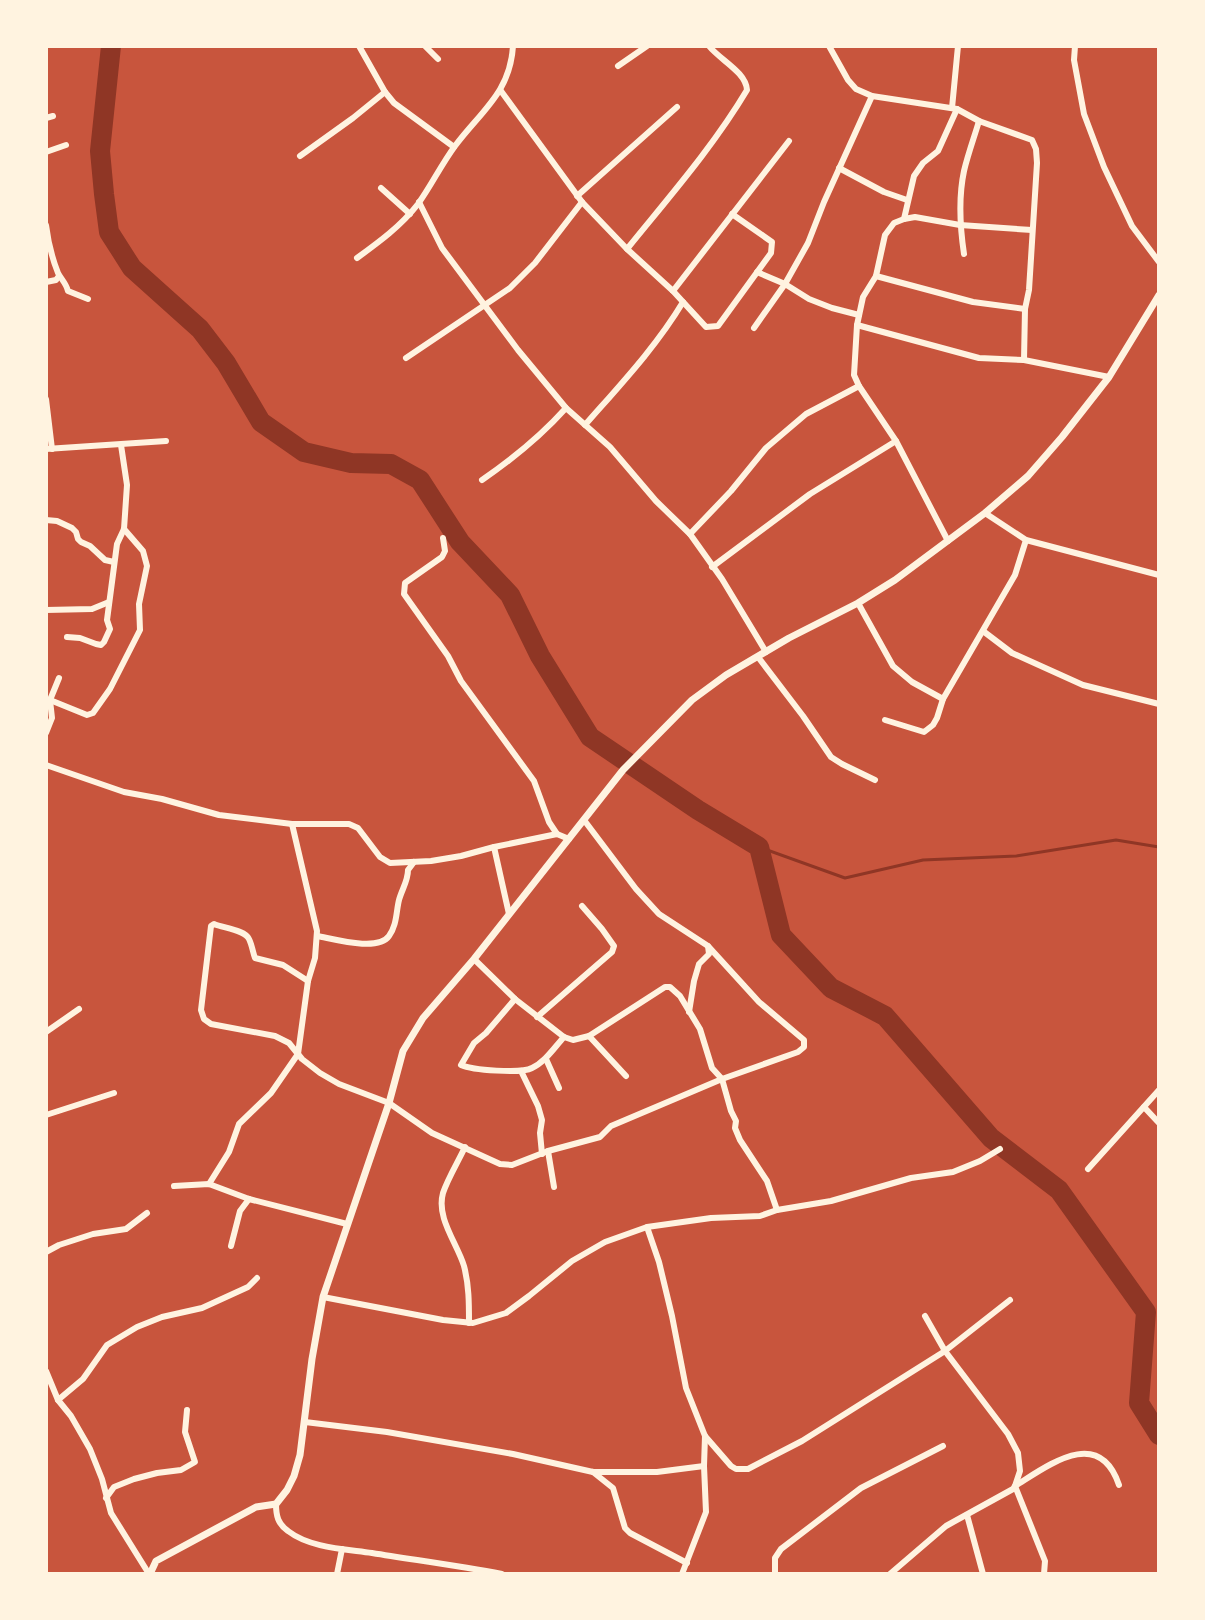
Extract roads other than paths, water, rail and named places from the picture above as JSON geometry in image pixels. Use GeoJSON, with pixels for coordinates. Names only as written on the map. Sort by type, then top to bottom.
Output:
{"type":"FeatureCollection","features":[{"type":"Feature","properties":{"kind":"street"},"geometry":{"type":"LineString","coordinates":[[425,46],[438,59]]}},
{"type":"Feature","properties":{"kind":"street"},"geometry":{"type":"LineString","coordinates":[[357,258],[410,214],[454,147],[501,91],[510,72],[513,46]]}},
{"type":"Feature","properties":{"kind":"street"},"geometry":{"type":"LineString","coordinates":[[618,66],[647,46]]}},
{"type":"Feature","properties":{"kind":"street"},"geometry":{"type":"LineString","coordinates":[[627,249],[711,145],[747,90],[745,80],[709,46]]}},
{"type":"Feature","properties":{"kind":"street"},"geometry":{"type":"LineString","coordinates":[[829,46],[856,89],[872,96],[955,108],[979,121],[1032,140],[1037,163],[1024,360]]}},
{"type":"Feature","properties":{"kind":"street"},"geometry":{"type":"LineString","coordinates":[[904,219],[914,176],[923,163],[938,151],[955,108],[958,46]]}},
{"type":"Feature","properties":{"kind":"street"},"geometry":{"type":"LineString","coordinates":[[1075,46],[1074,60],[1084,114],[1104,167],[1132,226],[1159,262]]}},
{"type":"Feature","properties":{"kind":"street"},"geometry":{"type":"LineString","coordinates":[[364,48],[385,92],[406,113],[454,147]]}},
{"type":"Feature","properties":{"kind":"street"},"geometry":{"type":"LineString","coordinates":[[501,91],[580,199],[706,327],[718,326],[771,253],[772,242],[732,214]]}},
{"type":"Feature","properties":{"kind":"street"},"geometry":{"type":"LineString","coordinates":[[300,156],[385,92]]}},
{"type":"Feature","properties":{"kind":"street"},"geometry":{"type":"LineString","coordinates":[[754,328],[785,284],[808,243],[872,96]]}},
{"type":"Feature","properties":{"kind":"street"},"geometry":{"type":"LineString","coordinates":[[406,358],[510,288],[535,263],[580,199],[677,107]]}},
{"type":"Feature","properties":{"kind":"street"},"geometry":{"type":"LineString","coordinates":[[964,254],[960,225],[964,171],[979,121]]}},
{"type":"Feature","properties":{"kind":"street"},"geometry":{"type":"LineString","coordinates":[[673,291],[789,141]]}},
{"type":"Feature","properties":{"kind":"street"},"geometry":{"type":"LineString","coordinates":[[46,152],[66,145]]}},
{"type":"Feature","properties":{"kind":"street"},"geometry":{"type":"LineString","coordinates":[[839,168],[884,192],[907,200]]}},
{"type":"Feature","properties":{"kind":"street"},"geometry":{"type":"LineString","coordinates":[[381,188],[410,214]]}},
{"type":"Feature","properties":{"kind":"street"},"geometry":{"type":"LineString","coordinates":[[419,202],[442,248],[518,350],[566,408],[610,447],[656,501],[690,534],[722,579],[766,652]]}},
{"type":"Feature","properties":{"kind":"street"},"geometry":{"type":"LineString","coordinates":[[948,541],[896,441],[854,375],[857,325],[863,297],[876,276],[885,235],[894,223],[904,219],[915,217],[960,225],[1032,230]]}},
{"type":"Feature","properties":{"kind":"street"},"geometry":{"type":"LineString","coordinates":[[46,225],[59,276],[66,283],[68,291],[88,299]]}},
{"type":"Feature","properties":{"kind":"street"},"geometry":{"type":"LineString","coordinates":[[757,272],[809,299],[859,315]]}},
{"type":"Feature","properties":{"kind":"street"},"geometry":{"type":"LineString","coordinates":[[46,282],[59,276]]}},
{"type":"Feature","properties":{"kind":"street"},"geometry":{"type":"LineString","coordinates":[[876,276],[973,302],[1025,309]]}},
{"type":"Feature","properties":{"kind":"street"},"geometry":{"type":"LineString","coordinates":[[502,1574],[306,1541],[289,1533],[280,1525],[276,1515],[276,1504],[294,1476],[300,1455],[323,1297],[389,1103],[403,1051],[423,1018],[474,959],[623,770],[692,700],[726,675],[895,580],[985,513],[1028,476],[1109,377],[1159,295]]}},
{"type":"Feature","properties":{"kind":"street"},"geometry":{"type":"LineString","coordinates":[[585,425],[640,363],[683,302]]}},
{"type":"Feature","properties":{"kind":"street"},"geometry":{"type":"LineString","coordinates":[[857,325],[979,358],[1024,360],[1109,377]]}},
{"type":"Feature","properties":{"kind":"street"},"geometry":{"type":"LineString","coordinates":[[690,534],[766,448],[806,414],[859,386]]}},
{"type":"Feature","properties":{"kind":"street"},"geometry":{"type":"LineString","coordinates":[[46,399],[49,449],[166,441]]}},
{"type":"Feature","properties":{"kind":"street"},"geometry":{"type":"LineString","coordinates":[[482,480],[520,453],[566,408]]}},
{"type":"Feature","properties":{"kind":"street"},"geometry":{"type":"LineString","coordinates":[[712,567],[810,494],[896,441]]}},
{"type":"Feature","properties":{"kind":"street"},"geometry":{"type":"LineString","coordinates":[[67,637],[101,645],[110,629],[107,620],[109,602],[117,544],[124,529],[127,485],[121,445]]}},
{"type":"Feature","properties":{"kind":"street"},"geometry":{"type":"LineString","coordinates":[[985,513],[1026,540],[1159,575]]}},
{"type":"Feature","properties":{"kind":"street"},"geometry":{"type":"LineString","coordinates":[[46,520],[72,528],[81,542],[105,560],[114,562]]}},
{"type":"Feature","properties":{"kind":"street"},"geometry":{"type":"LineString","coordinates":[[50,700],[87,715],[93,713],[110,689],[140,630],[139,604],[147,566],[143,551],[124,529]]}},
{"type":"Feature","properties":{"kind":"street"},"geometry":{"type":"LineString","coordinates":[[443,538],[445,551],[442,557],[405,583],[404,594],[448,656],[461,681],[534,781],[549,822],[557,834],[569,839]]}},
{"type":"Feature","properties":{"kind":"street"},"geometry":{"type":"LineString","coordinates":[[885,720],[924,732],[933,725],[943,699],[1015,575],[1026,540]]}},
{"type":"Feature","properties":{"kind":"street"},"geometry":{"type":"LineString","coordinates":[[46,610],[92,609],[109,602]]}},
{"type":"Feature","properties":{"kind":"street"},"geometry":{"type":"LineString","coordinates":[[858,603],[893,666],[912,682],[943,699]]}},
{"type":"Feature","properties":{"kind":"street"},"geometry":{"type":"LineString","coordinates":[[983,631],[1012,653],[1083,685],[1159,704]]}},
{"type":"Feature","properties":{"kind":"street"},"geometry":{"type":"LineString","coordinates":[[758,657],[831,757],[875,780]]}},
{"type":"Feature","properties":{"kind":"street"},"geometry":{"type":"LineString","coordinates":[[46,733],[52,718],[50,700],[59,678]]}},
{"type":"Feature","properties":{"kind":"street"},"geometry":{"type":"LineString","coordinates":[[46,765],[124,792],[219,815],[292,824],[349,824],[358,828],[380,857],[390,863],[461,856],[557,834]]}},
{"type":"Feature","properties":{"kind":"street"},"geometry":{"type":"LineString","coordinates":[[308,981],[283,965],[255,958],[250,940],[244,933],[214,924],[211,926],[201,1010],[204,1019],[211,1024],[275,1036],[289,1043],[320,1073],[339,1084],[389,1103],[432,1133],[500,1164],[512,1165],[600,1137],[611,1126],[804,1047],[804,1040],[759,1002],[708,946],[659,914],[584,820]]}},
{"type":"Feature","properties":{"kind":"street"},"geometry":{"type":"LineString","coordinates":[[209,1184],[229,1152],[239,1124],[271,1093],[298,1054],[317,931],[292,824]]}},
{"type":"Feature","properties":{"kind":"street"},"geometry":{"type":"LineString","coordinates":[[494,847],[509,914]]}},
{"type":"Feature","properties":{"kind":"street"},"geometry":{"type":"LineString","coordinates":[[317,936],[358,944],[377,944],[387,940],[394,926],[408,870],[414,862]]}},
{"type":"Feature","properties":{"kind":"street"},"geometry":{"type":"LineString","coordinates":[[537,1017],[612,952],[614,946],[582,906]]}},
{"type":"Feature","properties":{"kind":"street"},"geometry":{"type":"LineString","coordinates":[[689,1012],[694,981],[699,964],[709,954],[708,946]]}},
{"type":"Feature","properties":{"kind":"street"},"geometry":{"type":"LineString","coordinates":[[474,959],[515,999],[564,1037],[573,1040],[589,1036],[665,987],[670,987],[680,996],[700,1029],[712,1068],[722,1079],[740,1140],[767,1181],[777,1210]]}},
{"type":"Feature","properties":{"kind":"street"},"geometry":{"type":"LineString","coordinates":[[515,999],[474,1043],[461,1065],[529,1070],[546,1059],[564,1037]]}},
{"type":"Feature","properties":{"kind":"street"},"geometry":{"type":"LineString","coordinates":[[46,1032],[79,1009]]}},
{"type":"Feature","properties":{"kind":"street"},"geometry":{"type":"LineString","coordinates":[[589,1036],[626,1076]]}},
{"type":"Feature","properties":{"kind":"street"},"geometry":{"type":"LineString","coordinates":[[546,1059],[559,1088]]}},
{"type":"Feature","properties":{"kind":"street"},"geometry":{"type":"LineString","coordinates":[[521,1071],[542,1120],[540,1133],[554,1187]]}},
{"type":"Feature","properties":{"kind":"street"},"geometry":{"type":"LineString","coordinates":[[1088,1169],[1159,1090]]}},
{"type":"Feature","properties":{"kind":"street"},"geometry":{"type":"LineString","coordinates":[[46,1115],[114,1093]]}},
{"type":"Feature","properties":{"kind":"street"},"geometry":{"type":"LineString","coordinates":[[1144,1107],[1159,1123]]}},
{"type":"Feature","properties":{"kind":"street"},"geometry":{"type":"LineString","coordinates":[[465,1147],[443,1193],[442,1203],[466,1277],[469,1323]]}},
{"type":"Feature","properties":{"kind":"street"},"geometry":{"type":"LineString","coordinates":[[323,1297],[443,1320],[469,1323],[491,1319],[506,1313],[572,1261],[605,1242],[647,1227],[711,1218],[760,1216],[831,1201],[911,1178],[953,1172],[1000,1149]]}},
{"type":"Feature","properties":{"kind":"street"},"geometry":{"type":"LineString","coordinates":[[174,1186],[209,1184],[249,1199],[347,1224]]}},
{"type":"Feature","properties":{"kind":"street"},"geometry":{"type":"LineString","coordinates":[[231,1246],[240,1211],[249,1199]]}},
{"type":"Feature","properties":{"kind":"street"},"geometry":{"type":"LineString","coordinates":[[46,1252],[93,1234],[126,1229],[147,1213]]}},
{"type":"Feature","properties":{"kind":"street"},"geometry":{"type":"LineString","coordinates":[[647,1227],[659,1262],[686,1388],[705,1436],[736,1469],[748,1469],[802,1441],[945,1351],[1010,1300]]}},
{"type":"Feature","properties":{"kind":"street"},"geometry":{"type":"LineString","coordinates":[[58,1400],[83,1379],[107,1345],[137,1327],[199,1308],[248,1287],[257,1278]]}},
{"type":"Feature","properties":{"kind":"street"},"geometry":{"type":"LineString","coordinates":[[925,1316],[945,1351],[1008,1434],[1018,1453],[1020,1471],[1015,1486],[1045,1561],[1044,1574]]}},
{"type":"Feature","properties":{"kind":"street"},"geometry":{"type":"LineString","coordinates":[[46,1371],[58,1400],[90,1449],[111,1513],[150,1574]]}},
{"type":"Feature","properties":{"kind":"street"},"geometry":{"type":"LineString","coordinates":[[106,1498],[114,1487],[157,1473],[181,1470],[195,1462],[185,1432],[187,1410]]}},
{"type":"Feature","properties":{"kind":"street"},"geometry":{"type":"LineString","coordinates":[[305,1422],[387,1432],[513,1454],[593,1472],[657,1472],[704,1466]]}},
{"type":"Feature","properties":{"kind":"street"},"geometry":{"type":"LineString","coordinates":[[682,1574],[706,1512],[705,1436]]}},
{"type":"Feature","properties":{"kind":"street"},"geometry":{"type":"LineString","coordinates":[[775,1574],[775,1558],[781,1549],[861,1488],[943,1446]]}},
{"type":"Feature","properties":{"kind":"street"},"geometry":{"type":"LineString","coordinates":[[890,1574],[946,1526],[1013,1489],[1055,1460],[1084,1452],[1110,1465],[1119,1485]]}},
{"type":"Feature","properties":{"kind":"street"},"geometry":{"type":"LineString","coordinates":[[593,1472],[613,1488],[625,1528],[630,1533],[687,1563]]}},
{"type":"Feature","properties":{"kind":"street"},"geometry":{"type":"LineString","coordinates":[[150,1574],[156,1561],[247,1511],[276,1504]]}},
{"type":"Feature","properties":{"kind":"street"},"geometry":{"type":"LineString","coordinates":[[967,1515],[983,1574]]}},
{"type":"Feature","properties":{"kind":"street"},"geometry":{"type":"LineString","coordinates":[[337,1574],[342,1549]]}},
{"type":"Feature","properties":{"kind":"waterway"},"geometry":{"type":"LineString","coordinates":[[111,46],[100,151],[104,194],[109,232],[132,268],[200,329],[226,363],[261,422],[304,452],[351,463],[391,464],[420,480],[460,542],[510,595],[540,656],[590,737],[759,847],[781,935],[831,988],[885,1016],[991,1138],[1059,1190],[1146,1312],[1139,1403],[1159,1435]]}},
{"type":"Feature","properties":{"kind":"waterway"},"geometry":{"type":"LineString","coordinates":[[759,847],[845,878],[923,860],[1016,856],[1116,840],[1159,847]]}}]}
